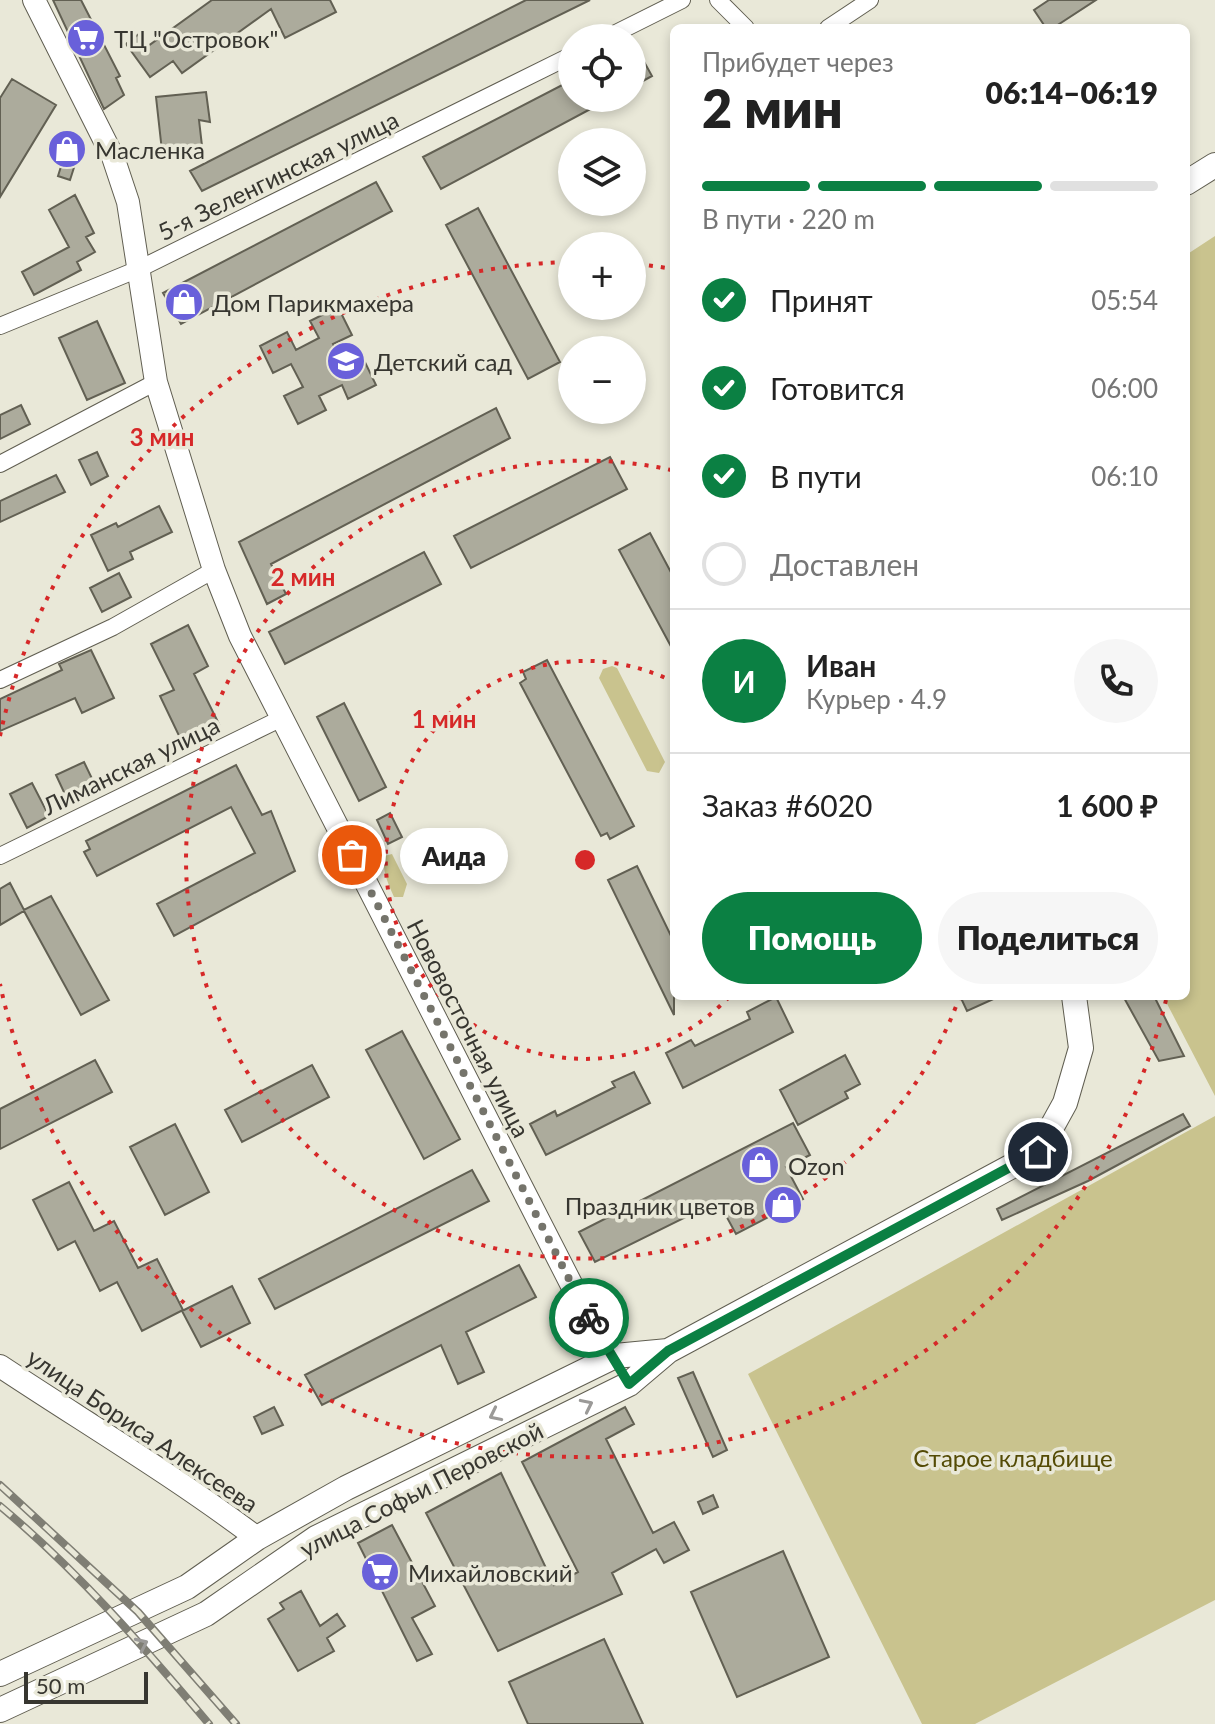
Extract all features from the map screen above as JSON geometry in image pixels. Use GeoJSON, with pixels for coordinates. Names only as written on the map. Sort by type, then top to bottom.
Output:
{"type":"FeatureCollection","features":[{"type":"Feature","properties":{"kind":"main road","name":"Нововосточная улица"},"geometry":{"type":"LineString","coordinates":[[34,0],[113,157],[128,202],[141,268],[156,382],[214,570],[240,636],[587,1315],[615,1356]]}},
{"type":"Feature","properties":{"kind":"main road"},"geometry":{"type":"LineString","coordinates":[[1190,181],[1215,165]]}},
{"type":"Feature","properties":{"kind":"main road","name":"улица Софьи Перовской"},"geometry":{"type":"LineString","coordinates":[[10,1705],[206,1614],[316,1538],[629,1384],[668,1351],[1038,1152],[1065,1103],[1081,1048],[1075,1000]]}},
{"type":"Feature","properties":{"kind":"main road"},"geometry":{"type":"LineString","coordinates":[[0,1349],[143,1445],[196,1492]]}},
{"type":"Feature","properties":{"kind":"main road","name":"улица Софьи Перовской"},"geometry":{"type":"LineString","coordinates":[[1,1674],[187,1587],[257,1538],[346,1488],[615,1356],[668,1351]]}},
{"type":"Feature","properties":{"kind":"main road"},"geometry":{"type":"LineString","coordinates":[[615,1356],[629,1384]]}},
{"type":"Feature","properties":{"kind":"main road","name":"улица Бориса Алексеева"},"geometry":{"type":"LineString","coordinates":[[0,1366],[129,1452],[196,1492],[257,1538]]}},
{"type":"Feature","properties":{"kind":"main road"},"geometry":{"type":"LineString","coordinates":[[257,1538],[316,1538]]}},
{"type":"Feature","properties":{"kind":"main road"},"geometry":{"type":"LineString","coordinates":[[1,1674],[10,1705]]}},
{"type":"Feature","properties":{"kind":"street"},"geometry":{"type":"LineString","coordinates":[[634,24],[682,0]]}},
{"type":"Feature","properties":{"kind":"street"},"geometry":{"type":"LineString","coordinates":[[718,0],[742,24]]}},
{"type":"Feature","properties":{"kind":"street"},"geometry":{"type":"LineString","coordinates":[[834,24],[870,0]]}},
{"type":"Feature","properties":{"kind":"street","name":"5-я Зеленгинская улица"},"geometry":{"type":"LineString","coordinates":[[0,326],[141,268],[558,62]]}},
{"type":"Feature","properties":{"kind":"street"},"geometry":{"type":"LineString","coordinates":[[0,464],[156,382]]}},
{"type":"Feature","properties":{"kind":"street"},"geometry":{"type":"LineString","coordinates":[[0,680],[113,627],[214,570]]}},
{"type":"Feature","properties":{"kind":"street","name":"Лиманская улица"},"geometry":{"type":"LineString","coordinates":[[0,856],[282,718]]}},
{"type":"Feature","properties":{"kind":"green space"},"geometry":{"type":"Polygon","coordinates":[[[1215,236],[1215,1096],[1165,1000],[1190,1000],[1190,252],[1215,236]]]}},
{"type":"Feature","properties":{"kind":"green space"},"geometry":{"type":"Polygon","coordinates":[[[617,668],[665,762],[659,773],[647,771],[599,678],[603,669],[617,668]]]}},
{"type":"Feature","properties":{"kind":"green space"},"geometry":{"type":"Polygon","coordinates":[[[392,854],[407,884],[403,897],[394,897],[386,877],[384,856],[392,854]]]}},
{"type":"Feature","properties":{"kind":"green space","name":"Старое кладбище"},"geometry":{"type":"Polygon","coordinates":[[[1215,1116],[1215,1600],[975,1724],[922,1724],[748,1374],[1215,1116]]]}},
{"type":"Feature","properties":{"kind":"building","name":"ТЦ \"Островок\""},"geometry":{"type":"Polygon","coordinates":[[[53,0],[81,0],[120,76],[116,78],[124,95],[104,109],[53,0]]]}},
{"type":"Feature","properties":{"kind":"building"},"geometry":{"type":"Polygon","coordinates":[[[212,0],[330,0],[336,12],[285,38],[271,9],[182,73],[173,61],[150,77],[126,44],[139,34],[148,46],[212,0]]]}},
{"type":"Feature","properties":{"kind":"building"},"geometry":{"type":"Polygon","coordinates":[[[526,0],[590,0],[202,191],[190,171],[526,0]]]}},
{"type":"Feature","properties":{"kind":"building"},"geometry":{"type":"Polygon","coordinates":[[[1049,0],[1096,0],[1059,24],[1043,24],[1034,10],[1049,0]]]}},
{"type":"Feature","properties":{"kind":"building"},"geometry":{"type":"Polygon","coordinates":[[[646,65],[652,76],[646,79],[646,65]]]}},
{"type":"Feature","properties":{"kind":"building"},"geometry":{"type":"Polygon","coordinates":[[[12,79],[56,105],[0,197],[0,98],[12,79]]]}},
{"type":"Feature","properties":{"kind":"building"},"geometry":{"type":"Polygon","coordinates":[[[558,87],[558,112],[585,112],[441,189],[423,157],[558,87]]]}},
{"type":"Feature","properties":{"kind":"building"},"geometry":{"type":"Polygon","coordinates":[[[206,92],[210,122],[199,120],[202,146],[162,151],[156,97],[206,92]]]}},
{"type":"Feature","properties":{"kind":"building"},"geometry":{"type":"Polygon","coordinates":[[[70,144],[77,158],[70,180],[58,176],[63,160],[58,150],[70,144]]]}},
{"type":"Feature","properties":{"kind":"building"},"geometry":{"type":"Polygon","coordinates":[[[376,182],[392,211],[181,324],[163,293],[376,182]]]}},
{"type":"Feature","properties":{"kind":"building"},"geometry":{"type":"Polygon","coordinates":[[[75,195],[94,233],[86,237],[95,252],[77,262],[81,270],[34,295],[22,272],[69,247],[49,210],[75,195]]]}},
{"type":"Feature","properties":{"kind":"building"},"geometry":{"type":"Polygon","coordinates":[[[478,208],[558,363],[528,379],[446,225],[478,208]]]}},
{"type":"Feature","properties":{"kind":"building"},"geometry":{"type":"Polygon","coordinates":[[[338,307],[352,335],[333,344],[345,367],[363,358],[376,385],[348,399],[342,385],[319,396],[326,410],[298,424],[284,396],[303,387],[291,364],[273,373],[260,346],[287,332],[296,350],[319,338],[310,321],[338,307]]]}},
{"type":"Feature","properties":{"kind":"building"},"geometry":{"type":"Polygon","coordinates":[[[97,321],[125,383],[87,400],[59,338],[97,321]]]}},
{"type":"Feature","properties":{"kind":"building"},"geometry":{"type":"Polygon","coordinates":[[[21,405],[30,424],[0,439],[0,415],[21,405]]]}},
{"type":"Feature","properties":{"kind":"building"},"geometry":{"type":"Polygon","coordinates":[[[496,408],[510,438],[271,564],[286,594],[267,604],[239,542],[496,408]]]}},
{"type":"Feature","properties":{"kind":"building"},"geometry":{"type":"Polygon","coordinates":[[[97,452],[108,476],[91,485],[79,460],[97,452]]]}},
{"type":"Feature","properties":{"kind":"building"},"geometry":{"type":"Polygon","coordinates":[[[610,457],[627,489],[471,568],[454,536],[610,457]]]}},
{"type":"Feature","properties":{"kind":"building"},"geometry":{"type":"Polygon","coordinates":[[[56,475],[65,492],[0,522],[0,501],[56,475]]]}},
{"type":"Feature","properties":{"kind":"building"},"geometry":{"type":"Polygon","coordinates":[[[159,506],[172,532],[130,552],[133,559],[108,571],[91,535],[116,523],[118,527],[159,506]]]}},
{"type":"Feature","properties":{"kind":"building"},"geometry":{"type":"Polygon","coordinates":[[[650,533],[670,570],[670,645],[619,550],[650,533]]]}},
{"type":"Feature","properties":{"kind":"building"},"geometry":{"type":"Polygon","coordinates":[[[424,552],[441,584],[285,664],[269,632],[424,552]]]}},
{"type":"Feature","properties":{"kind":"building"},"geometry":{"type":"Polygon","coordinates":[[[119,573],[131,597],[102,612],[90,588],[119,573]]]}},
{"type":"Feature","properties":{"kind":"building"},"geometry":{"type":"Polygon","coordinates":[[[188,625],[208,666],[194,674],[219,724],[182,742],[160,696],[174,690],[151,644],[188,625]]]}},
{"type":"Feature","properties":{"kind":"building"},"geometry":{"type":"Polygon","coordinates":[[[91,650],[114,698],[82,713],[75,698],[0,731],[0,699],[62,670],[59,664],[91,650]]]}},
{"type":"Feature","properties":{"kind":"building"},"geometry":{"type":"Polygon","coordinates":[[[547,660],[634,826],[610,839],[607,833],[601,836],[520,683],[526,679],[523,672],[547,660]]]}},
{"type":"Feature","properties":{"kind":"building"},"geometry":{"type":"Polygon","coordinates":[[[344,703],[386,787],[359,801],[317,717],[344,703]]]}},
{"type":"Feature","properties":{"kind":"building"},"geometry":{"type":"Polygon","coordinates":[[[84,762],[97,789],[69,803],[56,775],[84,762]]]}},
{"type":"Feature","properties":{"kind":"building"},"geometry":{"type":"Polygon","coordinates":[[[236,765],[262,815],[271,811],[295,871],[174,936],[157,904],[255,853],[231,807],[97,876],[84,852],[90,849],[86,841],[236,765]]]}},
{"type":"Feature","properties":{"kind":"building"},"geometry":{"type":"Polygon","coordinates":[[[32,783],[49,816],[27,828],[10,794],[32,783]]]}},
{"type":"Feature","properties":{"kind":"building"},"geometry":{"type":"Polygon","coordinates":[[[390,813],[402,837],[388,844],[377,820],[390,813]]]}},
{"type":"Feature","properties":{"kind":"building"},"geometry":{"type":"Polygon","coordinates":[[[637,866],[670,934],[670,1000],[674,1000],[674,1015],[608,880],[637,866]]]}},
{"type":"Feature","properties":{"kind":"building"},"geometry":{"type":"Polygon","coordinates":[[[10,883],[24,910],[51,896],[109,1000],[81,1015],[24,911],[0,925],[0,889],[10,883]]]}},
{"type":"Feature","properties":{"kind":"building"},"geometry":{"type":"Polygon","coordinates":[[[770,1000],[777,1000],[793,1032],[683,1088],[666,1053],[691,1040],[695,1046],[750,1019],[747,1012],[770,1000]]]}},
{"type":"Feature","properties":{"kind":"building"},"geometry":{"type":"Polygon","coordinates":[[[962,1000],[991,1000],[967,1011],[962,1000]]]}},
{"type":"Feature","properties":{"kind":"building"},"geometry":{"type":"Polygon","coordinates":[[[1125,1000],[1156,1000],[1184,1056],[1159,1061],[1125,1000]]]}},
{"type":"Feature","properties":{"kind":"building"},"geometry":{"type":"Polygon","coordinates":[[[402,1031],[460,1139],[424,1159],[366,1050],[402,1031]]]}},
{"type":"Feature","properties":{"kind":"building"},"geometry":{"type":"Polygon","coordinates":[[[845,1055],[860,1084],[845,1092],[848,1098],[798,1125],[780,1090],[845,1055]]]}},
{"type":"Feature","properties":{"kind":"building"},"geometry":{"type":"Polygon","coordinates":[[[95,1060],[112,1092],[0,1149],[0,1109],[95,1060]]]}},
{"type":"Feature","properties":{"kind":"building"},"geometry":{"type":"Polygon","coordinates":[[[312,1065],[329,1097],[242,1142],[225,1110],[312,1065]]]}},
{"type":"Feature","properties":{"kind":"building"},"geometry":{"type":"Polygon","coordinates":[[[634,1072],[650,1103],[546,1155],[530,1124],[555,1111],[557,1116],[615,1087],[612,1082],[634,1072]]]}},
{"type":"Feature","properties":{"kind":"building"},"geometry":{"type":"Polygon","coordinates":[[[1183,1114],[1190,1126],[1088,1181],[1002,1220],[997,1209],[1183,1114]]]}},
{"type":"Feature","properties":{"kind":"building"},"geometry":{"type":"Polygon","coordinates":[[[793,1123],[810,1155],[786,1167],[803,1199],[736,1234],[718,1201],[595,1262],[579,1232],[793,1123]]]}},
{"type":"Feature","properties":{"kind":"building"},"geometry":{"type":"Polygon","coordinates":[[[175,1124],[209,1192],[165,1215],[130,1147],[175,1124]]]}},
{"type":"Feature","properties":{"kind":"building"},"geometry":{"type":"Polygon","coordinates":[[[472,1170],[489,1201],[275,1309],[259,1279],[472,1170]]]}},
{"type":"Feature","properties":{"kind":"building"},"geometry":{"type":"Polygon","coordinates":[[[69,1182],[94,1231],[114,1221],[138,1268],[157,1259],[183,1310],[142,1331],[117,1282],[100,1291],[75,1241],[58,1250],[33,1200],[69,1182]]]}},
{"type":"Feature","properties":{"kind":"building"},"geometry":{"type":"Polygon","coordinates":[[[519,1265],[536,1297],[466,1332],[484,1372],[458,1384],[441,1345],[322,1405],[305,1375],[519,1265]]]}},
{"type":"Feature","properties":{"kind":"building"},"geometry":{"type":"Polygon","coordinates":[[[232,1286],[250,1323],[201,1347],[182,1311],[232,1286]]]}},
{"type":"Feature","properties":{"kind":"building"},"geometry":{"type":"Polygon","coordinates":[[[693,1372],[727,1450],[713,1457],[678,1378],[693,1372]]]}},
{"type":"Feature","properties":{"kind":"building"},"geometry":{"type":"Polygon","coordinates":[[[274,1407],[283,1425],[262,1434],[254,1417],[274,1407]]]}},
{"type":"Feature","properties":{"kind":"building"},"geometry":{"type":"Polygon","coordinates":[[[625,1407],[634,1424],[606,1439],[653,1533],[674,1522],[689,1550],[664,1563],[656,1549],[612,1573],[622,1594],[498,1651],[426,1513],[501,1473],[554,1585],[578,1572],[522,1462],[625,1407]]]}},
{"type":"Feature","properties":{"kind":"building"},"geometry":{"type":"Polygon","coordinates":[[[713,1495],[718,1507],[703,1514],[698,1502],[713,1495]]]}},
{"type":"Feature","properties":{"kind":"building"},"geometry":{"type":"Polygon","coordinates":[[[392,1525],[435,1606],[412,1618],[432,1654],[417,1661],[358,1543],[392,1525]]]}},
{"type":"Feature","properties":{"kind":"building"},"geometry":{"type":"Polygon","coordinates":[[[783,1551],[829,1657],[737,1697],[691,1592],[783,1551]]]}},
{"type":"Feature","properties":{"kind":"building"},"geometry":{"type":"Polygon","coordinates":[[[301,1591],[320,1626],[337,1614],[345,1626],[327,1638],[334,1651],[298,1671],[268,1619],[284,1609],[280,1603],[301,1591]]]}},
{"type":"Feature","properties":{"kind":"building"},"geometry":{"type":"Polygon","coordinates":[[[604,1639],[643,1724],[528,1724],[509,1682],[604,1639]]]}},
{"type":"Feature","properties":{"kind":"railway"},"geometry":{"type":"LineString","coordinates":[[0,1485],[138,1612],[236,1724]]}},
{"type":"Feature","properties":{"kind":"railway"},"geometry":{"type":"LineString","coordinates":[[0,1506],[83,1583],[209,1724]]}},
{"type":"Feature","properties":{"kind":"way so far"},"geometry":{"type":"LineString","coordinates":[[352,855],[589,1318]]}},
{"type":"Feature","properties":{"kind":"place","name":"ТЦ \"Островок\""},"geometry":{"type":"Point","coordinates":[86,38]}},
{"type":"Feature","properties":{"kind":"place","name":"Масленка"},"geometry":{"type":"Point","coordinates":[67,149]}},
{"type":"Feature","properties":{"kind":"place","name":"Дом Парикмахера"},"geometry":{"type":"Point","coordinates":[184,302]}},
{"type":"Feature","properties":{"kind":"place","name":"Детский сад"},"geometry":{"type":"Point","coordinates":[346,361]}},
{"type":"Feature","properties":{"kind":"place","name":"Аида"},"geometry":{"type":"Point","coordinates":[352,855]}},
{"type":"Feature","properties":{"kind":"place","name":"Ozon"},"geometry":{"type":"Point","coordinates":[760,1165]}},
{"type":"Feature","properties":{"kind":"place","name":"Праздник цветов"},"geometry":{"type":"Point","coordinates":[783,1205]}},
{"type":"Feature","properties":{"kind":"place","name":"Михайловский"},"geometry":{"type":"Point","coordinates":[380,1572]}},
{"type":"Feature","properties":{"kind":"route"},"geometry":{"type":"LineString","coordinates":[[589,1318],[615,1356],[629,1384],[668,1351],[1038,1152]]}}]}
